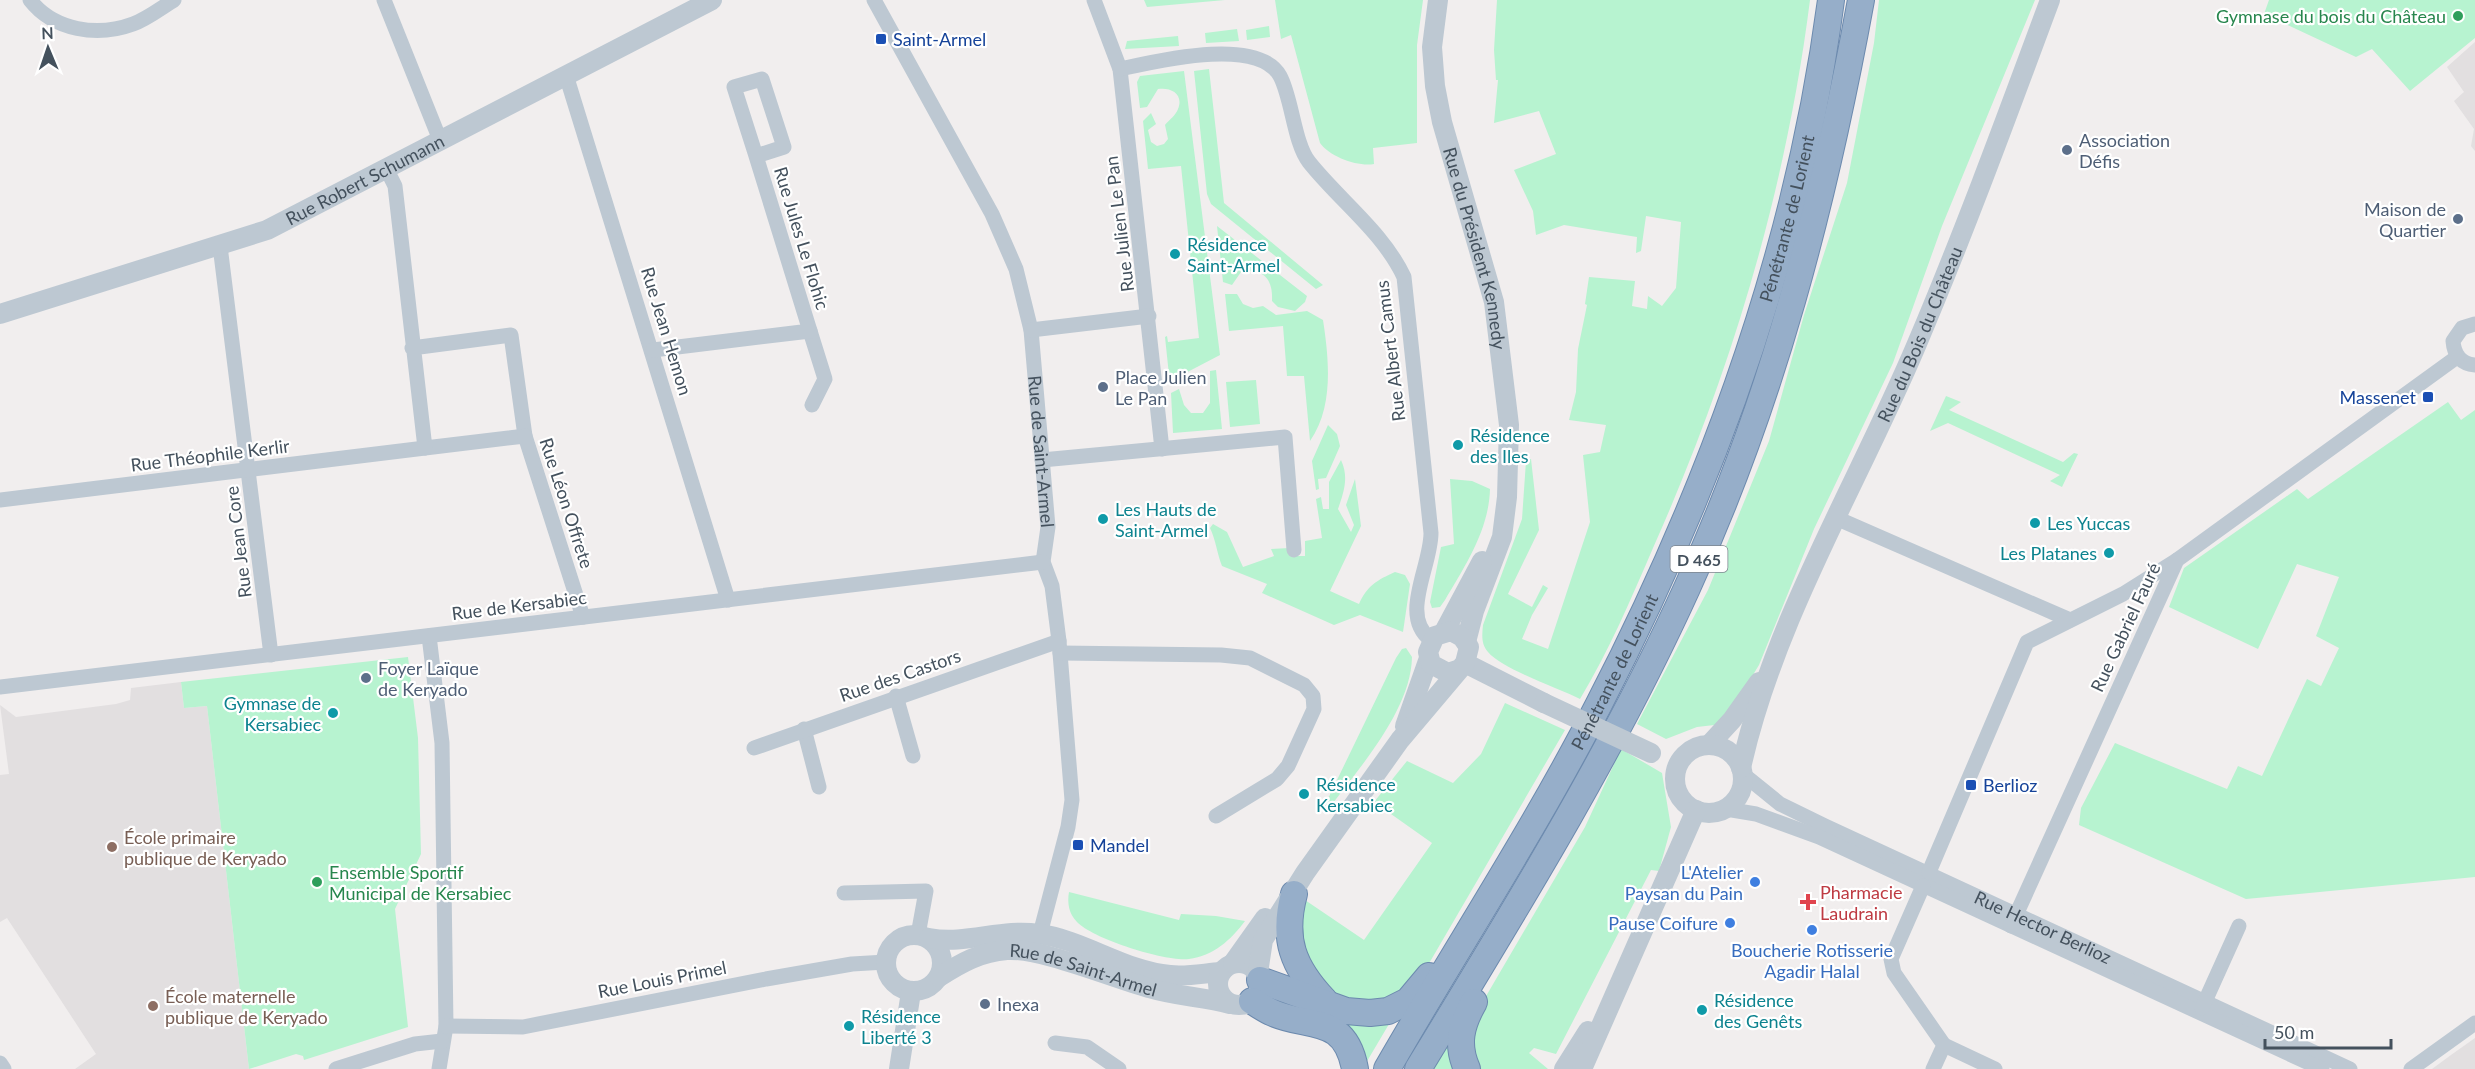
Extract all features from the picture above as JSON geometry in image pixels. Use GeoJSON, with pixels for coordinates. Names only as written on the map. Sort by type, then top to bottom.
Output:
{"type":"FeatureCollection","features":[{"type":"Feature","properties":{"kind":"highway","name":"Pénétrante de Lorient"},"geometry":{"type":"LineString","coordinates":[[1387,1069],[1531,828],[1599,705],[1638,625],[1695,496],[1726,417],[1754,332],[1796,187],[1826,40],[1831,0]]}},
{"type":"Feature","properties":{"kind":"highway","name":"Pénétrante de Lorient"},"geometry":{"type":"LineString","coordinates":[[1418,1069],[1623,718],[1688,588],[1756,417],[1823,193],[1861,0]]}},
{"type":"Feature","properties":{"kind":"highway"},"geometry":{"type":"LineString","coordinates":[[1250,989],[1324,1000],[1346,1011],[1388,1011],[1408,1001],[1425,981],[1532,798],[1638,625]]}},
{"type":"Feature","properties":{"kind":"highway"},"geometry":{"type":"LineString","coordinates":[[1467,1069],[1459,1046],[1465,1017],[1559,856],[1623,718]]}},
{"type":"Feature","properties":{"kind":"highway"},"geometry":{"type":"LineString","coordinates":[[1299,884],[1288,916],[1288,930],[1301,974],[1324,1000]]}},
{"type":"Feature","properties":{"kind":"highway"},"geometry":{"type":"LineString","coordinates":[[1250,989],[1274,1014],[1317,1023],[1334,1031],[1346,1044],[1353,1057],[1355,1069]]}},
{"type":"Feature","properties":{"kind":"street"},"geometry":{"type":"LineString","coordinates":[[30,0],[38,10],[52,20],[70,27],[90,30],[135,24],[174,0]]}},
{"type":"Feature","properties":{"kind":"street"},"geometry":{"type":"LineString","coordinates":[[384,0],[440,140]]}},
{"type":"Feature","properties":{"kind":"street","name":"Rue Robert Schumann"},"geometry":{"type":"LineString","coordinates":[[0,314],[267,230],[712,0]]}},
{"type":"Feature","properties":{"kind":"street","name":"Rue de Saint-Armel"},"geometry":{"type":"LineString","coordinates":[[874,0],[992,214],[1016,269],[1031,330],[1048,526],[1043,562],[1052,586],[1072,800],[1068,827],[1040,934]]}},
{"type":"Feature","properties":{"kind":"street","name":"Rue Julien Le Pan"},"geometry":{"type":"LineString","coordinates":[[1094,0],[1120,69],[1162,449]]}},
{"type":"Feature","properties":{"kind":"street","name":"Rue du Bois du Château"},"geometry":{"type":"LineString","coordinates":[[1742,771],[1749,733],[1772,663],[1836,518],[1916,347],[2050,0]]}},
{"type":"Feature","properties":{"kind":"street","name":"Rue du Président Kennedy"},"geometry":{"type":"LineString","coordinates":[[1435,2],[1432,47],[1442,122],[1485,267],[1495,312],[1509,425],[1507,497],[1503,537],[1474,611],[1466,642]]}},
{"type":"Feature","properties":{"kind":"street","name":"Rue Albert Camus"},"geometry":{"type":"LineString","coordinates":[[1120,69],[1164,60],[1236,53],[1261,58],[1280,75],[1307,160],[1394,255],[1404,278],[1431,533],[1429,560],[1415,605],[1417,620],[1423,634],[1435,643]]}},
{"type":"Feature","properties":{"kind":"street","name":"Rue Jean Hemon"},"geometry":{"type":"LineString","coordinates":[[566,75],[653,350],[728,600]]}},
{"type":"Feature","properties":{"kind":"street","name":"Rue Jules Le Flohic"},"geometry":{"type":"LineString","coordinates":[[756,156],[784,147],[762,79],[734,87],[825,379],[812,405]]}},
{"type":"Feature","properties":{"kind":"street"},"geometry":{"type":"LineString","coordinates":[[386,168],[395,186],[425,448]]}},
{"type":"Feature","properties":{"kind":"street","name":"Rue Jean Core"},"geometry":{"type":"LineString","coordinates":[[220,246],[271,655]]}},
{"type":"Feature","properties":{"kind":"street"},"geometry":{"type":"LineString","coordinates":[[1031,330],[1149,316]]}},
{"type":"Feature","properties":{"kind":"street"},"geometry":{"type":"LineString","coordinates":[[2475,324],[2462,328],[2456,334],[2454,350],[2457,357],[2464,363],[2475,365]]}},
{"type":"Feature","properties":{"kind":"street","name":"Rue Jules Le Flohic"},"geometry":{"type":"LineString","coordinates":[[653,350],[810,331]]}},
{"type":"Feature","properties":{"kind":"street","name":"Rue Léon Offrete"},"geometry":{"type":"LineString","coordinates":[[412,348],[511,335],[525,436],[583,617]]}},
{"type":"Feature","properties":{"kind":"street","name":"Rue Gabriel Fauré"},"geometry":{"type":"LineString","coordinates":[[2014,921],[2177,560],[2457,357]]}},
{"type":"Feature","properties":{"kind":"street","name":"Rue Théophile Kerlir"},"geometry":{"type":"LineString","coordinates":[[0,500],[525,436]]}},
{"type":"Feature","properties":{"kind":"street"},"geometry":{"type":"LineString","coordinates":[[1042,460],[1285,437],[1294,550]]}},
{"type":"Feature","properties":{"kind":"street","name":"Rue du Président Kennedy"},"geometry":{"type":"LineString","coordinates":[[1400,740],[1435,643],[1494,538],[1507,497]]}},
{"type":"Feature","properties":{"kind":"street"},"geometry":{"type":"LineString","coordinates":[[1836,518],[2070,620]]}},
{"type":"Feature","properties":{"kind":"street"},"geometry":{"type":"LineString","coordinates":[[1995,1069],[1944,1046],[1894,973],[1891,959],[2027,642],[2123,594],[2177,560]]}},
{"type":"Feature","properties":{"kind":"street","name":"Rue de Kersabiec"},"geometry":{"type":"LineString","coordinates":[[0,687],[1043,562]]}},
{"type":"Feature","properties":{"kind":"street"},"geometry":{"type":"LineString","coordinates":[[1457,633],[1466,642],[1469,653],[1463,666],[1448,673],[1442,672],[1435,643],[1457,633]]}},
{"type":"Feature","properties":{"kind":"street"},"geometry":{"type":"LineString","coordinates":[[429,636],[442,743],[444,1034],[439,1069]]}},
{"type":"Feature","properties":{"kind":"street","name":"Rue des Castors"},"geometry":{"type":"LineString","coordinates":[[754,748],[896,696],[1059,647],[1250,658],[1304,685],[1313,696],[1314,709],[1288,766],[1277,779],[1216,816]]}},
{"type":"Feature","properties":{"kind":"street","name":"Rue du Bois du Château"},"geometry":{"type":"LineString","coordinates":[[1709,746],[1732,720],[1772,663]]}},
{"type":"Feature","properties":{"kind":"street"},"geometry":{"type":"LineString","coordinates":[[1463,666],[1650,753],[1680,763]]}},
{"type":"Feature","properties":{"kind":"street","name":"Rue du Président Kennedy"},"geometry":{"type":"LineString","coordinates":[[1250,989],[1263,940],[1299,884],[1400,740],[1463,666]]}},
{"type":"Feature","properties":{"kind":"street"},"geometry":{"type":"LineString","coordinates":[[896,696],[913,756]]}},
{"type":"Feature","properties":{"kind":"street"},"geometry":{"type":"LineString","coordinates":[[804,729],[819,787]]}},
{"type":"Feature","properties":{"kind":"street"},"geometry":{"type":"LineString","coordinates":[[1709,746],[1729,752],[1742,771],[1740,794],[1726,808],[1706,813],[1696,810],[1682,799],[1676,781],[1680,763],[1692,751],[1709,746]]}},
{"type":"Feature","properties":{"kind":"street","name":"Rue Hector Berlioz"},"geometry":{"type":"LineString","coordinates":[[1742,771],[1780,804],[1926,879],[2203,1007],[2350,1069]]}},
{"type":"Feature","properties":{"kind":"street","name":"Rue Hector Berlioz"},"geometry":{"type":"LineString","coordinates":[[1726,808],[1756,814],[1926,879]]}},
{"type":"Feature","properties":{"kind":"street"},"geometry":{"type":"LineString","coordinates":[[1582,1069],[1696,810]]}},
{"type":"Feature","properties":{"kind":"street","name":"Rue du Président Kennedy"},"geometry":{"type":"LineString","coordinates":[[1227,968],[1274,905],[1299,884]]}},
{"type":"Feature","properties":{"kind":"street"},"geometry":{"type":"LineString","coordinates":[[844,893],[926,891],[923,937],[942,956],[943,967],[939,977],[927,989],[911,992],[903,989],[890,978],[886,962],[892,945],[899,939],[923,937]]}},
{"type":"Feature","properties":{"kind":"street"},"geometry":{"type":"LineString","coordinates":[[2203,1007],[2239,926]]}},
{"type":"Feature","properties":{"kind":"street","name":"Rue de Saint-Armel"},"geometry":{"type":"LineString","coordinates":[[923,937],[951,942],[1009,932],[1040,934],[1160,973],[1171,975],[1227,968]]}},
{"type":"Feature","properties":{"kind":"street","name":"Rue de Saint-Armel"},"geometry":{"type":"LineString","coordinates":[[939,977],[959,963],[978,956],[1009,950],[1022,951],[1153,990],[1250,989]]}},
{"type":"Feature","properties":{"kind":"street","name":"Rue Louis Primel"},"geometry":{"type":"LineString","coordinates":[[336,1069],[444,1034],[523,1027],[766,979],[852,964],[886,962]]}},
{"type":"Feature","properties":{"kind":"street"},"geometry":{"type":"LineString","coordinates":[[1247,964],[1250,989],[1224,999],[1218,986],[1227,968],[1247,964]]}},
{"type":"Feature","properties":{"kind":"street"},"geometry":{"type":"LineString","coordinates":[[1564,1069],[1626,967]]}},
{"type":"Feature","properties":{"kind":"street"},"geometry":{"type":"LineString","coordinates":[[899,1069],[911,992]]}},
{"type":"Feature","properties":{"kind":"street","name":"Rue Hector Berlioz"},"geometry":{"type":"LineString","coordinates":[[2203,1007],[2322,1069]]}},
{"type":"Feature","properties":{"kind":"street"},"geometry":{"type":"LineString","coordinates":[[2411,1069],[2475,1023]]}},
{"type":"Feature","properties":{"kind":"street"},"geometry":{"type":"LineString","coordinates":[[1055,1043],[1087,1047],[1119,1069]]}},
{"type":"Feature","properties":{"kind":"street"},"geometry":{"type":"LineString","coordinates":[[1933,1069],[1944,1046]]}},
{"type":"Feature","properties":{"kind":"street"},"geometry":{"type":"LineString","coordinates":[[0,1063],[4,1069]]}},
{"type":"Feature","properties":{"kind":"shaded area"},"geometry":{"type":"Polygon","coordinates":[[[2475,42],[2475,151],[2471,146],[2474,129],[2454,101],[2464,92],[2447,67],[2475,42]]]}},
{"type":"Feature","properties":{"kind":"shaded area","name":"École primaire publique de Keryado"},"geometry":{"type":"Polygon","coordinates":[[[181,682],[184,708],[207,706],[249,1069],[75,1069],[96,1054],[7,918],[0,922],[0,775],[9,774],[0,705],[16,717],[116,704],[130,700],[131,688],[181,682]]]}},
{"type":"Feature","properties":{"kind":"shaded area"},"geometry":{"type":"Polygon","coordinates":[[[2475,1038],[2475,1069],[2432,1069],[2451,1055],[2475,1038]]]}},
{"type":"Feature","properties":{"kind":"green space"},"geometry":{"type":"Polygon","coordinates":[[[1144,0],[1225,0],[1147,7],[1144,0]]]}},
{"type":"Feature","properties":{"kind":"green space"},"geometry":{"type":"Polygon","coordinates":[[[1275,0],[1423,0],[1417,45],[1417,143],[1373,148],[1374,164],[1367,165],[1337,157],[1320,143],[1291,35],[1281,39],[1275,0]]]}},
{"type":"Feature","properties":{"kind":"green space"},"geometry":{"type":"Polygon","coordinates":[[[1497,0],[1810,0],[1800,71],[1786,141],[1752,280],[1731,348],[1681,482],[1653,548],[1610,644],[1580,699],[1517,671],[1495,658],[1484,646],[1483,625],[1522,519],[1526,461],[1531,459],[1539,530],[1508,594],[1532,607],[1543,585],[1548,588],[1532,615],[1522,639],[1548,649],[1590,522],[1583,455],[1600,452],[1606,425],[1569,420],[1576,392],[1578,349],[1587,305],[1585,304],[1589,277],[1635,281],[1632,306],[1647,309],[1648,296],[1662,306],[1676,288],[1681,222],[1646,216],[1641,251],[1636,253],[1637,237],[1564,225],[1536,235],[1533,211],[1514,170],[1556,154],[1539,111],[1494,123],[1498,80],[1496,80],[1494,50],[1497,0]]]}},
{"type":"Feature","properties":{"kind":"green space"},"geometry":{"type":"Polygon","coordinates":[[[1879,0],[2035,0],[1942,226],[1893,363],[1814,529],[1759,665],[1723,724],[1697,727],[1666,739],[1637,724],[1708,590],[1769,441],[1804,315],[1847,183],[1874,43],[1879,0]]]}},
{"type":"Feature","properties":{"kind":"green space"},"geometry":{"type":"Polygon","coordinates":[[[2269,0],[2475,0],[2475,38],[2410,91],[2372,49],[2356,57],[2264,14],[2269,0]]]}},
{"type":"Feature","properties":{"kind":"green space"},"geometry":{"type":"Polygon","coordinates":[[[1269,26],[1270,37],[1247,40],[1246,30],[1269,26]]]}},
{"type":"Feature","properties":{"kind":"green space"},"geometry":{"type":"Polygon","coordinates":[[[1237,29],[1239,41],[1206,43],[1205,33],[1237,29]]]}},
{"type":"Feature","properties":{"kind":"green space"},"geometry":{"type":"Polygon","coordinates":[[[1178,36],[1179,46],[1125,49],[1127,41],[1178,36]]]}},
{"type":"Feature","properties":{"kind":"green space"},"geometry":{"type":"Polygon","coordinates":[[[1209,69],[1224,203],[1323,285],[1316,289],[1211,204],[1207,194],[1194,71],[1209,69]]]}},
{"type":"Feature","properties":{"kind":"green space"},"geometry":{"type":"Polygon","coordinates":[[[1184,71],[1220,355],[1176,378],[1169,375],[1165,337],[1167,336],[1168,342],[1199,338],[1181,166],[1148,169],[1143,121],[1151,113],[1156,124],[1148,130],[1151,142],[1157,146],[1164,144],[1168,139],[1165,125],[1177,111],[1179,99],[1172,90],[1158,89],[1147,107],[1140,108],[1137,82],[1140,76],[1184,71]]]}},
{"type":"Feature","properties":{"kind":"green space"},"geometry":{"type":"Polygon","coordinates":[[[1217,226],[1307,296],[1305,302],[1295,311],[1278,307],[1272,301],[1269,281],[1256,272],[1241,272],[1232,285],[1223,282],[1217,226]]]}},
{"type":"Feature","properties":{"kind":"green space"},"geometry":{"type":"Polygon","coordinates":[[[1225,294],[1237,294],[1243,304],[1253,308],[1263,306],[1276,315],[1307,311],[1323,320],[1328,382],[1323,413],[1310,441],[1304,376],[1287,376],[1283,326],[1229,331],[1225,294]]]}},
{"type":"Feature","properties":{"kind":"green space"},"geometry":{"type":"Polygon","coordinates":[[[1216,370],[1222,429],[1173,433],[1171,393],[1179,389],[1184,405],[1191,413],[1203,413],[1210,403],[1210,371],[1216,370]]]}},
{"type":"Feature","properties":{"kind":"green space"},"geometry":{"type":"Polygon","coordinates":[[[1256,380],[1260,424],[1230,427],[1226,382],[1256,380]]]}},
{"type":"Feature","properties":{"kind":"green space"},"geometry":{"type":"Polygon","coordinates":[[[1946,396],[1961,402],[1949,410],[2063,462],[2074,453],[2078,454],[2062,487],[2050,481],[2060,475],[1948,423],[1930,431],[1946,396]]]}},
{"type":"Feature","properties":{"kind":"green space"},"geometry":{"type":"Polygon","coordinates":[[[2448,402],[2461,420],[2475,410],[2475,877],[2246,899],[2079,825],[2081,808],[2115,743],[2227,789],[2238,766],[2262,776],[2307,679],[2321,686],[2339,648],[2316,636],[2339,577],[2297,564],[2258,649],[2169,607],[2184,568],[2297,489],[2308,499],[2448,402]]]}},
{"type":"Feature","properties":{"kind":"green space"},"geometry":{"type":"Polygon","coordinates":[[[1328,425],[1337,434],[1340,446],[1326,478],[1318,479],[1319,489],[1316,490],[1312,461],[1328,425]]]}},
{"type":"Feature","properties":{"kind":"green space"},"geometry":{"type":"Polygon","coordinates":[[[1341,460],[1345,478],[1344,491],[1338,509],[1351,532],[1354,525],[1346,505],[1355,479],[1361,526],[1330,591],[1359,604],[1369,588],[1378,581],[1395,572],[1405,575],[1410,584],[1403,632],[1360,615],[1334,625],[1262,593],[1267,584],[1222,566],[1210,528],[1213,524],[1227,532],[1243,567],[1274,556],[1271,549],[1289,548],[1290,556],[1305,556],[1305,541],[1322,538],[1316,499],[1321,497],[1323,509],[1329,509],[1329,482],[1341,460]]]}},
{"type":"Feature","properties":{"kind":"green space"},"geometry":{"type":"Polygon","coordinates":[[[1450,479],[1472,481],[1490,489],[1489,504],[1481,533],[1468,561],[1440,607],[1432,608],[1430,602],[1441,547],[1454,544],[1450,479]]]}},
{"type":"Feature","properties":{"kind":"green space"},"geometry":{"type":"Polygon","coordinates":[[[1406,648],[1412,657],[1409,677],[1403,698],[1393,718],[1367,758],[1327,811],[1323,809],[1396,658],[1402,649],[1406,648]]]}},
{"type":"Feature","properties":{"kind":"green space","name":"Ensemble Sportif Municipal de Kersabiec"},"geometry":{"type":"Polygon","coordinates":[[[408,657],[418,738],[421,854],[395,909],[408,1027],[304,1060],[303,1056],[296,1054],[249,1069],[207,706],[184,708],[181,682],[408,657]]]}},
{"type":"Feature","properties":{"kind":"green space"},"geometry":{"type":"Polygon","coordinates":[[[1505,703],[1565,730],[1431,960],[1410,989],[1380,1005],[1331,995],[1308,971],[1295,917],[1305,900],[1364,940],[1432,843],[1374,802],[1407,761],[1453,783],[1481,754],[1505,703]]]}},
{"type":"Feature","properties":{"kind":"green space"},"geometry":{"type":"Polygon","coordinates":[[[1621,749],[1662,773],[1671,827],[1659,871],[1651,870],[1556,1054],[1534,1048],[1529,1053],[1548,1069],[1474,1069],[1468,1027],[1585,827],[1621,749]]]}},
{"type":"Feature","properties":{"kind":"green space"},"geometry":{"type":"Polygon","coordinates":[[[1069,892],[1179,920],[1181,914],[1216,916],[1245,921],[1234,935],[1214,951],[1189,959],[1164,957],[1113,942],[1085,929],[1070,912],[1069,892]]]}},
{"type":"Feature","properties":{"kind":"green space"},"geometry":{"type":"Polygon","coordinates":[[[1270,989],[1392,1019],[1363,1068],[1353,1047],[1265,1000],[1270,989]]]}},
{"type":"Feature","properties":{"kind":"green space"},"geometry":{"type":"Polygon","coordinates":[[[1450,1034],[1457,1069],[1429,1069],[1450,1034]]]}},
{"type":"Feature","properties":{"kind":"place","name":"Gymnase du bois du Château"},"geometry":{"type":"Point","coordinates":[2458,16]}},
{"type":"Feature","properties":{"kind":"place","name":"Saint-Armel"},"geometry":{"type":"Point","coordinates":[881,39]}},
{"type":"Feature","properties":{"kind":"place","name":"Association Défis"},"geometry":{"type":"Point","coordinates":[2067,150]}},
{"type":"Feature","properties":{"kind":"place","name":"Maison de Quartier"},"geometry":{"type":"Point","coordinates":[2458,219]}},
{"type":"Feature","properties":{"kind":"place","name":"Résidence Saint-Armel"},"geometry":{"type":"Point","coordinates":[1175,254]}},
{"type":"Feature","properties":{"kind":"place","name":"Place Julien Le Pan"},"geometry":{"type":"Point","coordinates":[1103,387]}},
{"type":"Feature","properties":{"kind":"place","name":"Massenet"},"geometry":{"type":"Point","coordinates":[2428,397]}},
{"type":"Feature","properties":{"kind":"place","name":"Résidence des Iles"},"geometry":{"type":"Point","coordinates":[1458,445]}},
{"type":"Feature","properties":{"kind":"place","name":"Les Hauts de Saint-Armel"},"geometry":{"type":"Point","coordinates":[1103,519]}},
{"type":"Feature","properties":{"kind":"place","name":"Les Yuccas"},"geometry":{"type":"Point","coordinates":[2035,523]}},
{"type":"Feature","properties":{"kind":"place","name":"Les Platanes"},"geometry":{"type":"Point","coordinates":[2109,553]}},
{"type":"Feature","properties":{"kind":"place","name":"Foyer Laïque de Keryado"},"geometry":{"type":"Point","coordinates":[366,678]}},
{"type":"Feature","properties":{"kind":"place","name":"Gymnase de Kersabiec"},"geometry":{"type":"Point","coordinates":[333,713]}},
{"type":"Feature","properties":{"kind":"place","name":"Berlioz"},"geometry":{"type":"Point","coordinates":[1971,785]}},
{"type":"Feature","properties":{"kind":"place","name":"Résidence Kersabiec"},"geometry":{"type":"Point","coordinates":[1304,794]}},
{"type":"Feature","properties":{"kind":"place","name":"Mandel"},"geometry":{"type":"Point","coordinates":[1078,845]}},
{"type":"Feature","properties":{"kind":"place","name":"École primaire publique de Keryado"},"geometry":{"type":"Point","coordinates":[112,847]}},
{"type":"Feature","properties":{"kind":"place","name":"Ensemble Sportif Municipal de Kersabiec"},"geometry":{"type":"Point","coordinates":[317,882]}},
{"type":"Feature","properties":{"kind":"place","name":"L'Atelier Paysan du Pain"},"geometry":{"type":"Point","coordinates":[1755,882]}},
{"type":"Feature","properties":{"kind":"place","name":"Pharmacie Laudrain"},"geometry":{"type":"Point","coordinates":[1808,902]}},
{"type":"Feature","properties":{"kind":"place","name":"Pause Coifure"},"geometry":{"type":"Point","coordinates":[1730,923]}},
{"type":"Feature","properties":{"kind":"place","name":"Boucherie Rotisserie Agadir Halal"},"geometry":{"type":"Point","coordinates":[1812,930]}},
{"type":"Feature","properties":{"kind":"place","name":"Inexa"},"geometry":{"type":"Point","coordinates":[985,1004]}},
{"type":"Feature","properties":{"kind":"place","name":"École maternelle publique de Keryado"},"geometry":{"type":"Point","coordinates":[153,1006]}},
{"type":"Feature","properties":{"kind":"place","name":"Résidence des Genêts"},"geometry":{"type":"Point","coordinates":[1702,1010]}},
{"type":"Feature","properties":{"kind":"place","name":"Résidence Liberté 3"},"geometry":{"type":"Point","coordinates":[849,1026]}}]}
